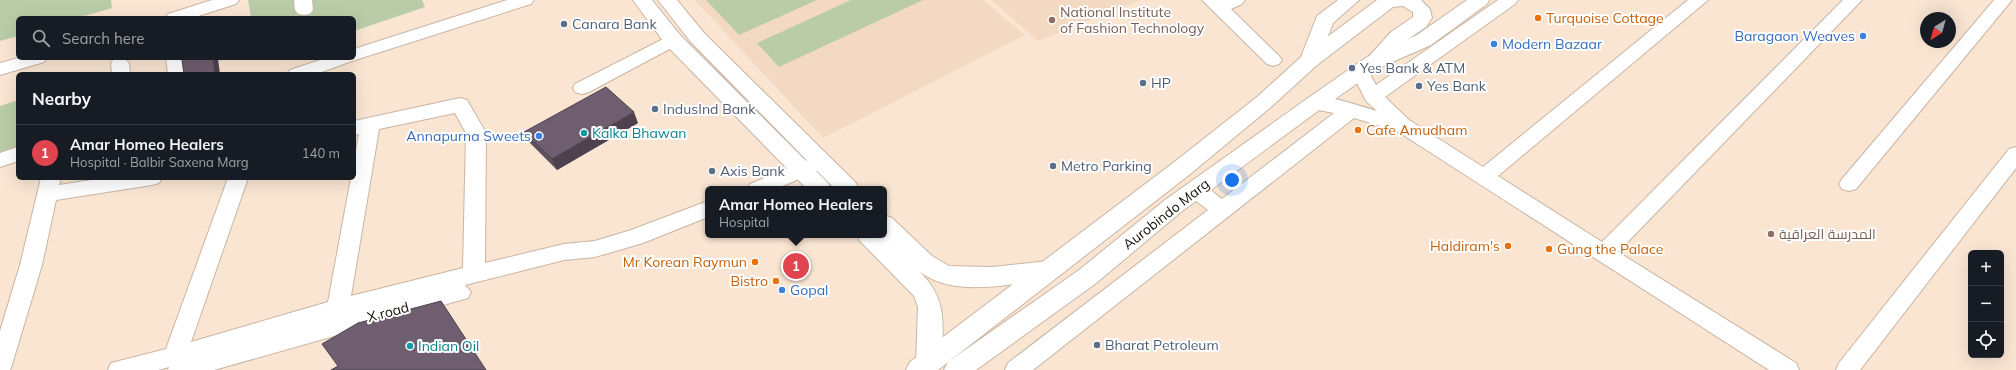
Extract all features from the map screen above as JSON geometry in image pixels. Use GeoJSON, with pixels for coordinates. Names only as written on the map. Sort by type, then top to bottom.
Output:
{"type":"FeatureCollection","features":[{"type":"Feature","properties":{"kind":"main road"},"geometry":{"type":"LineString","coordinates":[[642,0],[673,40],[810,166],[843,186]]}},
{"type":"Feature","properties":{"kind":"main road"},"geometry":{"type":"LineString","coordinates":[[667,0],[810,166],[819,186]]}},
{"type":"Feature","properties":{"kind":"main road","name":"Aurobindo Marg"},"geometry":{"type":"LineString","coordinates":[[924,366],[1187,164],[1264,102],[1310,60],[1324,20],[1350,0]]}},
{"type":"Feature","properties":{"kind":"main road"},"geometry":{"type":"LineString","coordinates":[[1310,60],[1386,2],[1399,0],[1414,4],[1422,12],[1423,17],[1421,21],[1406,30],[1367,67]]}},
{"type":"Feature","properties":{"kind":"main road","name":"Aurobindo Marg"},"geometry":{"type":"LineString","coordinates":[[957,370],[1095,270],[1195,190],[1315,103],[1367,67],[1424,40],[1480,0]]}},
{"type":"Feature","properties":{"kind":"main road"},"geometry":{"type":"LineString","coordinates":[[887,228],[916,268],[929,301],[924,366]]}},
{"type":"Feature","properties":{"kind":"main road"},"geometry":{"type":"LineString","coordinates":[[872,238],[916,268],[947,275],[988,276],[1048,270]]}},
{"type":"Feature","properties":{"kind":"street"},"geometry":{"type":"LineString","coordinates":[[180,16],[230,0]]}},
{"type":"Feature","properties":{"kind":"street"},"geometry":{"type":"LineString","coordinates":[[356,54],[525,0]]}},
{"type":"Feature","properties":{"kind":"street"},"geometry":{"type":"LineString","coordinates":[[1215,4],[1236,0]]}},
{"type":"Feature","properties":{"kind":"street"},"geometry":{"type":"LineString","coordinates":[[1374,96],[1509,0]]}},
{"type":"Feature","properties":{"kind":"street"},"geometry":{"type":"LineString","coordinates":[[1483,177],[1699,0]]}},
{"type":"Feature","properties":{"kind":"street"},"geometry":{"type":"LineString","coordinates":[[1604,253],[1854,0]]}},
{"type":"Feature","properties":{"kind":"street"},"geometry":{"type":"LineString","coordinates":[[1849,184],[2003,0]]}},
{"type":"Feature","properties":{"kind":"street"},"geometry":{"type":"LineString","coordinates":[[1215,4],[1273,60]]}},
{"type":"Feature","properties":{"kind":"street"},"geometry":{"type":"LineString","coordinates":[[582,88],[673,40]]}},
{"type":"Feature","properties":{"kind":"street"},"geometry":{"type":"LineString","coordinates":[[0,69],[31,60]]}},
{"type":"Feature","properties":{"kind":"street"},"geometry":{"type":"LineString","coordinates":[[175,60],[177,72]]}},
{"type":"Feature","properties":{"kind":"street"},"geometry":{"type":"LineString","coordinates":[[302,72],[339,60]]}},
{"type":"Feature","properties":{"kind":"street"},"geometry":{"type":"LineString","coordinates":[[1367,67],[1374,96],[1402,125],[1788,370]]}},
{"type":"Feature","properties":{"kind":"street"},"geometry":{"type":"LineString","coordinates":[[1315,103],[1351,110],[1402,125]]}},
{"type":"Feature","properties":{"kind":"street"},"geometry":{"type":"LineString","coordinates":[[356,172],[362,127],[460,105],[476,133],[474,275]]}},
{"type":"Feature","properties":{"kind":"street"},"geometry":{"type":"LineString","coordinates":[[1016,370],[1351,110]]}},
{"type":"Feature","properties":{"kind":"street"},"geometry":{"type":"LineString","coordinates":[[1847,370],[2016,154]]}},
{"type":"Feature","properties":{"kind":"street"},"geometry":{"type":"LineString","coordinates":[[0,160],[16,155]]}},
{"type":"Feature","properties":{"kind":"street"},"geometry":{"type":"LineString","coordinates":[[763,186],[810,166]]}},
{"type":"Feature","properties":{"kind":"street"},"geometry":{"type":"LineString","coordinates":[[0,368],[31,265],[50,186],[126,180]]}},
{"type":"Feature","properties":{"kind":"street"},"geometry":{"type":"LineString","coordinates":[[177,363],[237,180]]}},
{"type":"Feature","properties":{"kind":"street"},"geometry":{"type":"LineString","coordinates":[[338,308],[355,180]]}},
{"type":"Feature","properties":{"kind":"street"},"geometry":{"type":"LineString","coordinates":[[1195,190],[1222,210]]}},
{"type":"Feature","properties":{"kind":"street"},"geometry":{"type":"LineString","coordinates":[[119,370],[177,363],[338,308],[564,252],[595,249],[636,237],[705,210]]}},
{"type":"Feature","properties":{"kind":"street","name":"X road"},"geometry":{"type":"LineString","coordinates":[[177,363],[512,278],[595,249]]}},
{"type":"Feature","properties":{"kind":"street"},"geometry":{"type":"LineString","coordinates":[[1095,270],[1118,290]]}},
{"type":"Feature","properties":{"kind":"shaded area"},"geometry":{"type":"Polygon","coordinates":[[[695,0],[983,0],[1025,35],[823,138],[695,0]]]}},
{"type":"Feature","properties":{"kind":"shaded area","name":"National Institute of Fashion Technology"},"geometry":{"type":"Polygon","coordinates":[[[991,0],[1140,0],[1038,41],[991,0]]]}},
{"type":"Feature","properties":{"kind":"green space"},"geometry":{"type":"Polygon","coordinates":[[[0,0],[111,0],[112,8],[84,16],[16,16],[16,37],[0,41],[0,0]]]}},
{"type":"Feature","properties":{"kind":"green space"},"geometry":{"type":"Polygon","coordinates":[[[248,0],[422,0],[425,7],[356,30],[356,16],[251,16],[248,0]]]}},
{"type":"Feature","properties":{"kind":"green space"},"geometry":{"type":"Polygon","coordinates":[[[706,0],[817,0],[739,35],[706,0]]]}},
{"type":"Feature","properties":{"kind":"green space"},"geometry":{"type":"Polygon","coordinates":[[[851,0],[923,0],[779,67],[757,43],[851,0]]]}},
{"type":"Feature","properties":{"kind":"green space"},"geometry":{"type":"Polygon","coordinates":[[[16,101],[16,147],[0,152],[0,106],[16,101]]]}},
{"type":"Feature","properties":{"kind":"building"},"geometry":{"type":"Polygon","coordinates":[[[182,60],[213,60],[215,72],[184,72],[182,60]]]}},
{"type":"Feature","properties":{"kind":"building","name":"Kalka Bhawan"},"geometry":{"type":"Polygon","coordinates":[[[606,87],[634,112],[552,159],[524,132],[606,87]]]}},
{"type":"Feature","properties":{"kind":"building","name":"Indian Oil"},"geometry":{"type":"Polygon","coordinates":[[[441,301],[486,370],[331,370],[338,366],[322,344],[358,323],[441,301]]]}},
{"type":"Feature","properties":{"kind":"place","name":"Turquoise Cottage"},"geometry":{"type":"Point","coordinates":[1538,18]}},
{"type":"Feature","properties":{"kind":"place","name":"National Institute of Fashion Technology"},"geometry":{"type":"Point","coordinates":[1052,20]}},
{"type":"Feature","properties":{"kind":"place","name":"Canara Bank"},"geometry":{"type":"Point","coordinates":[564,24]}},
{"type":"Feature","properties":{"kind":"place","name":"Baragaon Weaves"},"geometry":{"type":"Point","coordinates":[1863,36]}},
{"type":"Feature","properties":{"kind":"place","name":"Modern Bazaar"},"geometry":{"type":"Point","coordinates":[1494,44]}},
{"type":"Feature","properties":{"kind":"place","name":"Yes Bank & ATM"},"geometry":{"type":"Point","coordinates":[1352,68]}},
{"type":"Feature","properties":{"kind":"place","name":"HP"},"geometry":{"type":"Point","coordinates":[1143,83]}},
{"type":"Feature","properties":{"kind":"place","name":"Yes Bank"},"geometry":{"type":"Point","coordinates":[1419,86]}},
{"type":"Feature","properties":{"kind":"place","name":"IndusInd Bank"},"geometry":{"type":"Point","coordinates":[655,109]}},
{"type":"Feature","properties":{"kind":"place","name":"Cafe Amudham"},"geometry":{"type":"Point","coordinates":[1358,130]}},
{"type":"Feature","properties":{"kind":"place","name":"Kalka Bhawan"},"geometry":{"type":"Point","coordinates":[584,133]}},
{"type":"Feature","properties":{"kind":"place","name":"Annapurna Sweets"},"geometry":{"type":"Point","coordinates":[539,136]}},
{"type":"Feature","properties":{"kind":"place","name":"Metro Parking"},"geometry":{"type":"Point","coordinates":[1053,166]}},
{"type":"Feature","properties":{"kind":"place","name":"Axis Bank"},"geometry":{"type":"Point","coordinates":[712,171]}},
{"type":"Feature","properties":{"kind":"place","name":"المدرسة العراقية"},"geometry":{"type":"Point","coordinates":[1771,234]}},
{"type":"Feature","properties":{"kind":"place","name":"Haldiram's"},"geometry":{"type":"Point","coordinates":[1508,246]}},
{"type":"Feature","properties":{"kind":"place","name":"Gung the Palace"},"geometry":{"type":"Point","coordinates":[1549,249]}},
{"type":"Feature","properties":{"kind":"place","name":"Mr Korean Raymun"},"geometry":{"type":"Point","coordinates":[755,262]}},
{"type":"Feature","properties":{"kind":"place","name":"Amar Homeo Healers"},"geometry":{"type":"Point","coordinates":[796,266]}},
{"type":"Feature","properties":{"kind":"place","name":"Bistro"},"geometry":{"type":"Point","coordinates":[776,281]}},
{"type":"Feature","properties":{"kind":"place","name":"Gopal"},"geometry":{"type":"Point","coordinates":[782,290]}},
{"type":"Feature","properties":{"kind":"place","name":"Bharat Petroleum"},"geometry":{"type":"Point","coordinates":[1097,345]}},
{"type":"Feature","properties":{"kind":"place","name":"Indian Oil"},"geometry":{"type":"Point","coordinates":[410,346]}}]}
